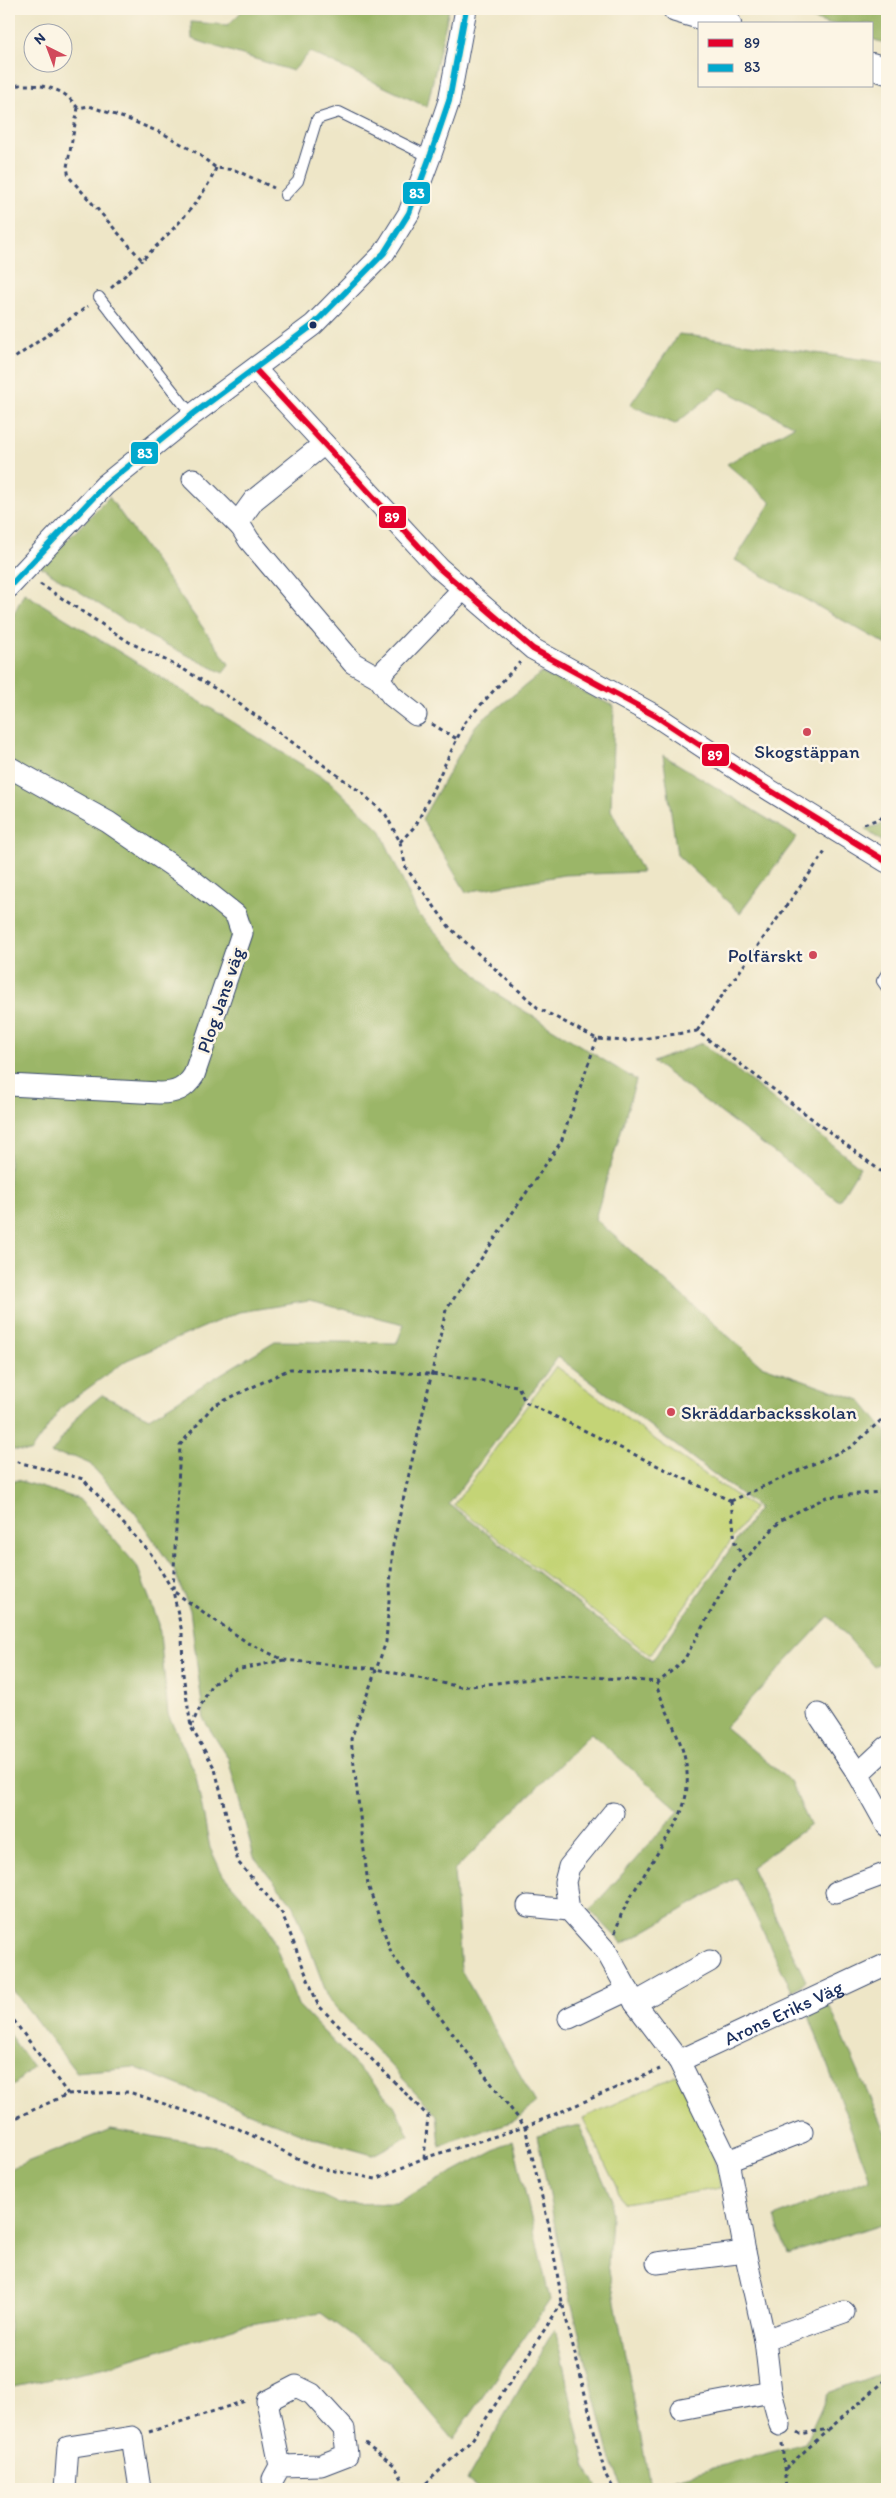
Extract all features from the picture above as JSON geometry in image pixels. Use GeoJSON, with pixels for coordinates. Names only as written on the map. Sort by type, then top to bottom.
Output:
{"type":"FeatureCollection","features":[{"type":"Feature","properties":{"kind":"street"},"geometry":{"type":"LineString","coordinates":[[15,579],[105,485],[192,415],[313,325],[384,253],[409,214],[430,157],[449,100],[466,9]]}},
{"type":"Feature","properties":{"kind":"street"},"geometry":{"type":"LineString","coordinates":[[676,9],[721,22]]}},
{"type":"Feature","properties":{"kind":"street"},"geometry":{"type":"LineString","coordinates":[[874,67],[887,71]]}},
{"type":"Feature","properties":{"kind":"street"},"geometry":{"type":"LineString","coordinates":[[255,369],[438,568],[464,588],[533,649],[656,716],[750,778],[887,862]]}},
{"type":"Feature","properties":{"kind":"street"},"geometry":{"type":"LineString","coordinates":[[240,526],[238,522],[254,500],[324,444]]}},
{"type":"Feature","properties":{"kind":"street"},"geometry":{"type":"LineString","coordinates":[[193,479],[240,526],[249,540],[353,662],[378,677],[392,696],[416,715]]}},
{"type":"Feature","properties":{"kind":"street"},"geometry":{"type":"LineString","coordinates":[[378,677],[464,588]]}},
{"type":"Feature","properties":{"kind":"street","name":"Plog Jans väg"},"geometry":{"type":"LineString","coordinates":[[9,766],[101,818],[179,870],[236,915],[242,933],[194,1075],[184,1087],[171,1093],[159,1093],[9,1085]]}},
{"type":"Feature","properties":{"kind":"street"},"geometry":{"type":"LineString","coordinates":[[818,1714],[858,1774],[887,1826]]}},
{"type":"Feature","properties":{"kind":"street"},"geometry":{"type":"LineString","coordinates":[[858,1774],[887,1747]]}},
{"type":"Feature","properties":{"kind":"street"},"geometry":{"type":"LineString","coordinates":[[613,1813],[569,1867],[565,1882],[569,1910],[606,1951],[632,1997],[678,2061],[728,2161],[745,2252],[765,2340],[771,2392],[780,2425]]}},
{"type":"Feature","properties":{"kind":"street"},"geometry":{"type":"LineString","coordinates":[[836,1892],[887,1872]]}},
{"type":"Feature","properties":{"kind":"street"},"geometry":{"type":"LineString","coordinates":[[528,1906],[569,1910]]}},
{"type":"Feature","properties":{"kind":"street"},"geometry":{"type":"LineString","coordinates":[[568,2018],[632,1997],[710,1961]]}},
{"type":"Feature","properties":{"kind":"street","name":"Arons Eriks Väg"},"geometry":{"type":"LineString","coordinates":[[678,2061],[887,1964]]}},
{"type":"Feature","properties":{"kind":"street"},"geometry":{"type":"LineString","coordinates":[[728,2161],[802,2132]]}},
{"type":"Feature","properties":{"kind":"street"},"geometry":{"type":"LineString","coordinates":[[657,2263],[745,2252]]}},
{"type":"Feature","properties":{"kind":"street"},"geometry":{"type":"LineString","coordinates":[[765,2340],[844,2312]]}},
{"type":"Feature","properties":{"kind":"street"},"geometry":{"type":"LineString","coordinates":[[296,2386],[312,2394],[344,2429],[346,2455],[322,2465],[276,2478],[266,2401],[296,2386]]}},
{"type":"Feature","properties":{"kind":"street"},"geometry":{"type":"LineString","coordinates":[[681,2409],[771,2392]]}},
{"type":"Feature","properties":{"kind":"street"},"geometry":{"type":"LineString","coordinates":[[66,2489],[68,2447],[132,2437],[140,2489]]}},
{"type":"Feature","properties":{"kind":"lane"},"geometry":{"type":"LineString","coordinates":[[285,195],[298,181],[317,120],[339,112],[430,157]]}},
{"type":"Feature","properties":{"kind":"lane"},"geometry":{"type":"LineString","coordinates":[[99,298],[192,415]]}},
{"type":"Feature","properties":{"kind":"lane"},"geometry":{"type":"LineString","coordinates":[[887,973],[882,981],[887,988]]}},
{"type":"Feature","properties":{"kind":"path"},"geometry":{"type":"LineString","coordinates":[[9,35],[14,9]]}},
{"type":"Feature","properties":{"kind":"path"},"geometry":{"type":"LineString","coordinates":[[9,86],[25,84],[49,88],[64,94],[78,108]]}},
{"type":"Feature","properties":{"kind":"path"},"geometry":{"type":"LineString","coordinates":[[78,108],[89,106],[107,111],[164,134],[197,153],[216,168],[235,170],[285,195]]}},
{"type":"Feature","properties":{"kind":"path"},"geometry":{"type":"LineString","coordinates":[[78,108],[67,166],[69,177],[142,260]]}},
{"type":"Feature","properties":{"kind":"path"},"geometry":{"type":"LineString","coordinates":[[9,362],[99,298],[167,237],[210,184],[216,168]]}},
{"type":"Feature","properties":{"kind":"path"},"geometry":{"type":"LineString","coordinates":[[15,579],[129,642],[183,669],[242,706],[362,793],[386,815],[400,842],[406,868],[450,928],[538,1008],[597,1038],[627,1041],[697,1031],[887,1176]]}},
{"type":"Feature","properties":{"kind":"path"},"geometry":{"type":"LineString","coordinates":[[400,842],[416,825],[465,722],[533,649]]}},
{"type":"Feature","properties":{"kind":"path"},"geometry":{"type":"LineString","coordinates":[[416,715],[457,739]]}},
{"type":"Feature","properties":{"kind":"path"},"geometry":{"type":"LineString","coordinates":[[697,1031],[839,833],[887,816]]}},
{"type":"Feature","properties":{"kind":"path"},"geometry":{"type":"LineString","coordinates":[[597,1038],[561,1142],[446,1310],[393,1545],[386,1642],[351,1739],[368,1885],[392,1955],[525,2127],[549,2226],[562,2302],[605,2474],[614,2489]]}},
{"type":"Feature","properties":{"kind":"path"},"geometry":{"type":"LineString","coordinates":[[172,1591],[180,1445],[213,1406],[290,1369],[432,1374],[518,1386],[525,1402],[731,1501],[851,1447],[887,1415]]}},
{"type":"Feature","properties":{"kind":"path"},"geometry":{"type":"LineString","coordinates":[[9,1463],[14,1461],[83,1479],[151,1554],[172,1591],[182,1632],[182,1674],[191,1727],[215,1769],[238,1862],[282,1912],[318,2005],[428,2116],[424,2158]]}},
{"type":"Feature","properties":{"kind":"path"},"geometry":{"type":"LineString","coordinates":[[606,1951],[610,1946],[621,1915],[685,1805],[688,1782],[687,1762],[656,1684],[684,1660],[732,1574],[781,1520],[827,1497],[880,1492],[887,1495]]}},
{"type":"Feature","properties":{"kind":"path"},"geometry":{"type":"LineString","coordinates":[[731,1501],[735,1543],[745,1560]]}},
{"type":"Feature","properties":{"kind":"path"},"geometry":{"type":"LineString","coordinates":[[172,1591],[248,1643],[284,1660]]}},
{"type":"Feature","properties":{"kind":"path"},"geometry":{"type":"LineString","coordinates":[[191,1727],[210,1685],[236,1670],[284,1660],[376,1669],[460,1687],[566,1675],[659,1682]]}},
{"type":"Feature","properties":{"kind":"path"},"geometry":{"type":"LineString","coordinates":[[9,2014],[68,2094]]}},
{"type":"Feature","properties":{"kind":"path"},"geometry":{"type":"LineString","coordinates":[[9,2121],[68,2094],[129,2092],[239,2129],[315,2168],[376,2179],[424,2158],[525,2127],[678,2061]]}},
{"type":"Feature","properties":{"kind":"path"},"geometry":{"type":"LineString","coordinates":[[420,2489],[472,2440],[562,2302]]}},
{"type":"Feature","properties":{"kind":"path"},"geometry":{"type":"LineString","coordinates":[[785,2469],[828,2429],[887,2379]]}},
{"type":"Feature","properties":{"kind":"path"},"geometry":{"type":"LineString","coordinates":[[132,2437],[250,2400],[266,2401]]}},
{"type":"Feature","properties":{"kind":"path"},"geometry":{"type":"LineString","coordinates":[[780,2425],[800,2434],[828,2429]]}},
{"type":"Feature","properties":{"kind":"path"},"geometry":{"type":"LineString","coordinates":[[780,2425],[786,2489]]}},
{"type":"Feature","properties":{"kind":"path"},"geometry":{"type":"LineString","coordinates":[[344,2429],[376,2449],[394,2465],[408,2489]]}},
{"type":"Feature","properties":{"kind":"green space"},"geometry":{"type":"Polygon","coordinates":[[[244,9],[449,9],[427,107],[310,52],[293,71],[192,39],[191,22],[228,25],[244,9]]]}},
{"type":"Feature","properties":{"kind":"green space"},"geometry":{"type":"Polygon","coordinates":[[[784,9],[887,9],[887,44],[874,40],[874,22],[822,22],[784,9]]]}},
{"type":"Feature","properties":{"kind":"green space"},"geometry":{"type":"Polygon","coordinates":[[[679,334],[887,363],[887,645],[735,560],[771,502],[727,464],[794,426],[721,388],[675,424],[630,405],[679,334]]]}},
{"type":"Feature","properties":{"kind":"green space"},"geometry":{"type":"Polygon","coordinates":[[[109,497],[229,664],[223,673],[147,635],[41,567],[109,497]]]}},
{"type":"Feature","properties":{"kind":"green space"},"geometry":{"type":"Polygon","coordinates":[[[24,593],[330,782],[380,830],[417,913],[492,991],[636,1080],[595,1219],[761,1365],[860,1400],[887,1433],[887,1656],[874,1667],[829,1616],[725,1727],[790,1781],[810,1825],[751,1867],[806,1981],[792,1991],[737,1878],[623,1944],[590,1910],[679,1811],[591,1733],[454,1871],[461,1970],[536,2103],[514,2121],[440,2146],[437,2115],[329,2000],[294,1906],[254,1857],[228,1758],[204,1720],[190,1610],[174,1570],[135,1513],[90,1464],[74,1457],[51,1454],[79,1414],[102,1395],[149,1418],[275,1341],[397,1343],[404,1324],[309,1301],[239,1312],[127,1360],[62,1407],[30,1452],[9,1449],[9,624],[24,593]],[[558,1357],[449,1504],[652,1661],[759,1508],[558,1357]]]}},
{"type":"Feature","properties":{"kind":"green space"},"geometry":{"type":"Polygon","coordinates":[[[541,673],[614,706],[611,810],[642,872],[564,875],[466,892],[422,819],[476,725],[541,673]]]}},
{"type":"Feature","properties":{"kind":"green space"},"geometry":{"type":"Polygon","coordinates":[[[663,755],[797,837],[740,913],[677,855],[663,755]]]}},
{"type":"Feature","properties":{"kind":"green space"},"geometry":{"type":"Polygon","coordinates":[[[887,823],[887,845],[865,829],[887,823]]]}},
{"type":"Feature","properties":{"kind":"green space"},"geometry":{"type":"Polygon","coordinates":[[[702,1043],[860,1167],[839,1201],[653,1062],[702,1043]]]}},
{"type":"Feature","properties":{"kind":"green space"},"geometry":{"type":"Polygon","coordinates":[[[556,1366],[653,1438],[754,1508],[650,1655],[454,1505],[556,1366]]]}},
{"type":"Feature","properties":{"kind":"green space"},"geometry":{"type":"Polygon","coordinates":[[[17,1480],[79,1499],[137,1566],[159,1624],[168,1714],[195,1772],[210,1848],[223,1875],[268,1926],[298,2005],[394,2105],[409,2136],[373,2155],[312,2138],[134,2067],[76,2072],[9,1985],[9,1483],[17,1480]]]}},
{"type":"Feature","properties":{"kind":"green space"},"geometry":{"type":"Polygon","coordinates":[[[829,2005],[887,2137],[887,2243],[881,2224],[788,2254],[774,2217],[870,2179],[809,2016],[829,2005]]]}},
{"type":"Feature","properties":{"kind":"green space"},"geometry":{"type":"Polygon","coordinates":[[[9,2034],[33,2068],[9,2089],[9,2034]]]}},
{"type":"Feature","properties":{"kind":"green space"},"geometry":{"type":"Polygon","coordinates":[[[678,2075],[712,2150],[721,2188],[624,2203],[583,2118],[678,2075]]]}},
{"type":"Feature","properties":{"kind":"green space"},"geometry":{"type":"Polygon","coordinates":[[[579,2125],[612,2200],[608,2265],[650,2485],[805,2443],[828,2393],[887,2371],[887,2489],[624,2489],[611,2461],[566,2281],[537,2135],[579,2125]]]}},
{"type":"Feature","properties":{"kind":"green space"},"geometry":{"type":"Polygon","coordinates":[[[111,2129],[221,2148],[339,2204],[396,2203],[513,2140],[550,2300],[453,2439],[389,2363],[321,2313],[244,2325],[102,2368],[9,2388],[9,2169],[111,2129]]]}},
{"type":"Feature","properties":{"kind":"green space"},"geometry":{"type":"Polygon","coordinates":[[[555,2328],[586,2468],[599,2489],[479,2489],[467,2480],[555,2328]]]}},
{"type":"Feature","properties":{"kind":"transit line","name":"83"},"geometry":{"type":"LineString","coordinates":[[9,587],[105,485],[192,415],[313,325],[384,253],[409,213],[449,101],[466,9]]}},
{"type":"Feature","properties":{"kind":"transit line","name":"89"},"geometry":{"type":"LineString","coordinates":[[255,369],[439,568],[533,649],[656,716],[750,778],[887,862]]}},
{"type":"Feature","properties":{"kind":"place","name":"Skogstäppan"},"geometry":{"type":"Point","coordinates":[807,732]}},
{"type":"Feature","properties":{"kind":"place","name":"Polfärskt"},"geometry":{"type":"Point","coordinates":[813,955]}},
{"type":"Feature","properties":{"kind":"place","name":"Skräddarbacksskolan"},"geometry":{"type":"Point","coordinates":[671,1412]}}]}
